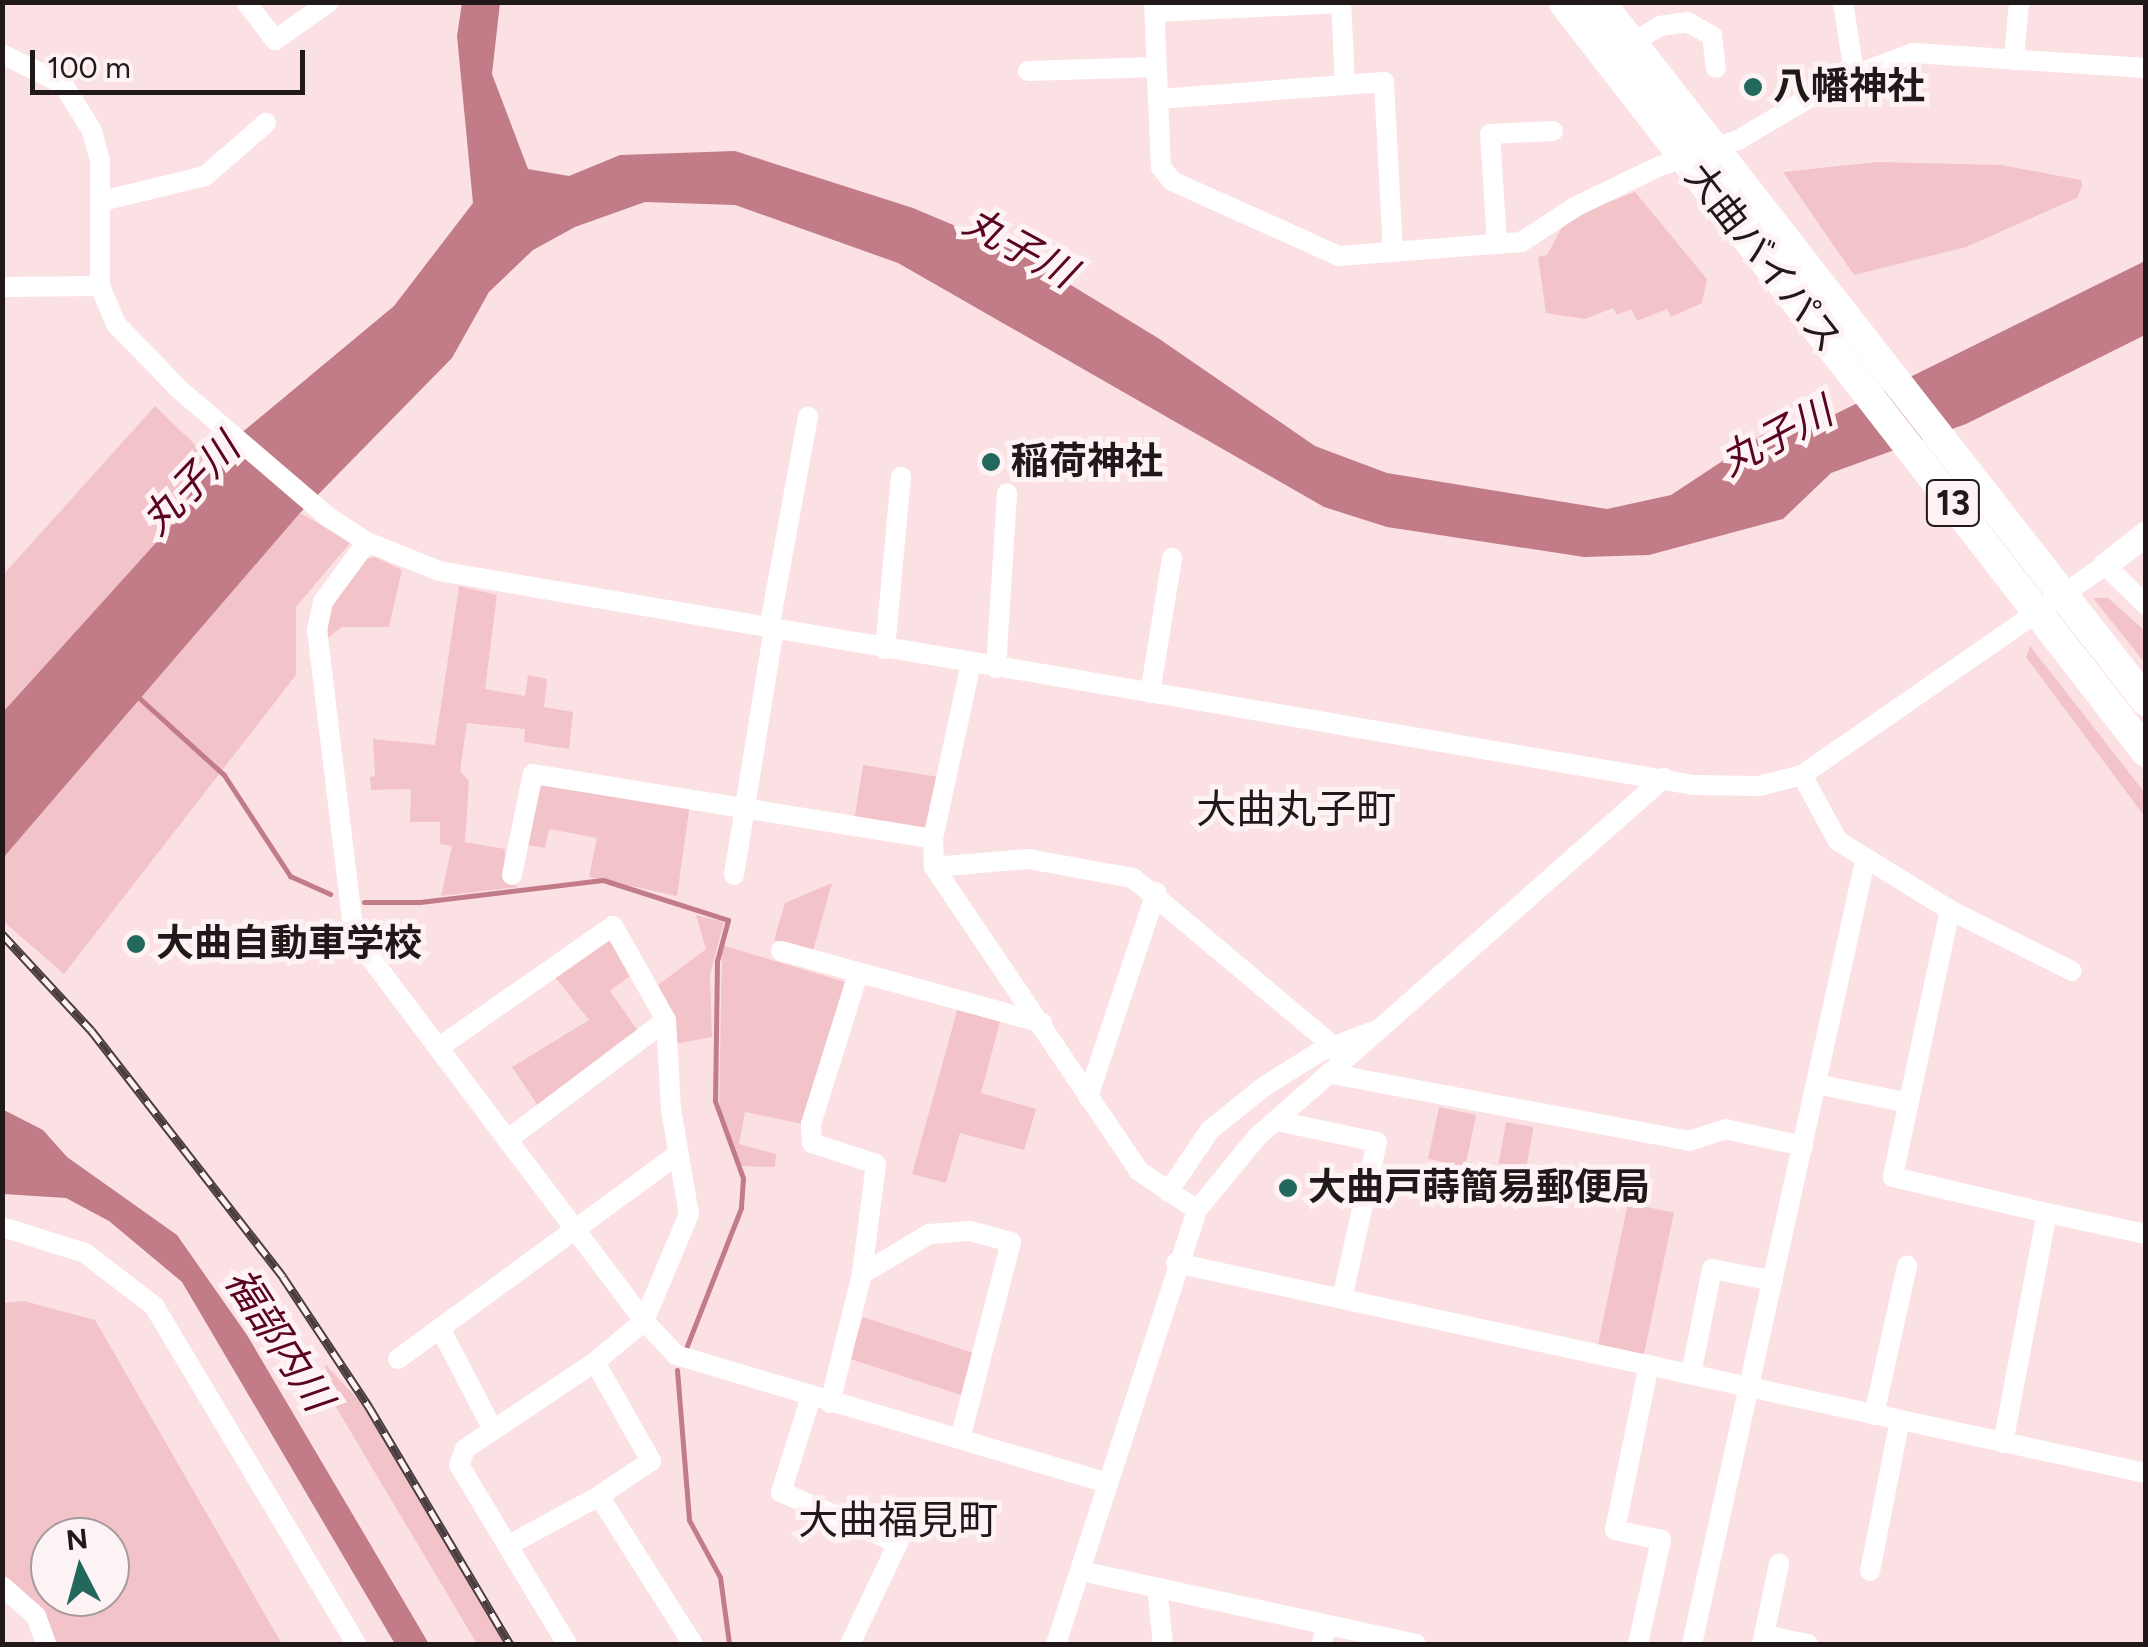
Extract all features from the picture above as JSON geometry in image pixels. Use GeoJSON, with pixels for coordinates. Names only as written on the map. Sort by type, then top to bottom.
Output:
{"type":"FeatureCollection","features":[{"type":"Feature","properties":{"kind":"highway","name":"大曲バイパス"},"geometry":{"type":"LineString","coordinates":[[1563,2],[1662,105],[2143,697]]}},
{"type":"Feature","properties":{"kind":"highway","name":"大曲バイパス"},"geometry":{"type":"LineString","coordinates":[[1600,2],[1632,43],[1662,105],[2146,752]]}},
{"type":"Feature","properties":{"kind":"main road"},"geometry":{"type":"LineString","coordinates":[[2105,566],[2146,533]]}},
{"type":"Feature","properties":{"kind":"street"},"geometry":{"type":"LineString","coordinates":[[246,2],[275,40],[328,2]]}},
{"type":"Feature","properties":{"kind":"street"},"geometry":{"type":"LineString","coordinates":[[1843,2],[1854,74]]}},
{"type":"Feature","properties":{"kind":"street"},"geometry":{"type":"LineString","coordinates":[[2014,60],[2020,2]]}},
{"type":"Feature","properties":{"kind":"street"},"geometry":{"type":"LineString","coordinates":[[1346,85],[1341,3],[1154,7],[1161,168],[1172,181],[1339,256],[1521,242],[1643,174],[1738,140],[1854,74],[1913,53],[2146,68]]}},
{"type":"Feature","properties":{"kind":"street"},"geometry":{"type":"LineString","coordinates":[[1632,43],[1660,26],[1687,22],[1712,36],[1716,68]]}},
{"type":"Feature","properties":{"kind":"street"},"geometry":{"type":"LineString","coordinates":[[2,54],[40,68],[80,104],[100,160],[100,286],[116,324],[180,390],[328,517],[367,542],[439,571],[971,664],[1664,778],[1759,786],[1802,775],[2105,566],[2146,605]]}},
{"type":"Feature","properties":{"kind":"street"},"geometry":{"type":"LineString","coordinates":[[1028,71],[1157,67]]}},
{"type":"Feature","properties":{"kind":"street"},"geometry":{"type":"LineString","coordinates":[[1158,99],[1384,82],[1392,251]]}},
{"type":"Feature","properties":{"kind":"street"},"geometry":{"type":"LineString","coordinates":[[102,201],[205,176],[266,123]]}},
{"type":"Feature","properties":{"kind":"street"},"geometry":{"type":"LineString","coordinates":[[1497,244],[1490,134],[1553,132]]}},
{"type":"Feature","properties":{"kind":"street"},"geometry":{"type":"LineString","coordinates":[[2,287],[100,286]]}},
{"type":"Feature","properties":{"kind":"street"},"geometry":{"type":"LineString","coordinates":[[734,876],[808,417]]}},
{"type":"Feature","properties":{"kind":"street"},"geometry":{"type":"LineString","coordinates":[[886,649],[902,477]]}},
{"type":"Feature","properties":{"kind":"street"},"geometry":{"type":"LineString","coordinates":[[996,668],[1007,493]]}},
{"type":"Feature","properties":{"kind":"street"},"geometry":{"type":"LineString","coordinates":[[367,542],[323,602],[317,630],[354,936],[644,1321],[676,1355],[1107,1483]]}},
{"type":"Feature","properties":{"kind":"street"},"geometry":{"type":"LineString","coordinates":[[1150,693],[1172,558]]}},
{"type":"Feature","properties":{"kind":"street"},"geometry":{"type":"LineString","coordinates":[[971,664],[933,838],[934,867],[1139,1171],[1197,1210]]}},
{"type":"Feature","properties":{"kind":"street"},"geometry":{"type":"LineString","coordinates":[[512,875],[533,774],[933,838]]}},
{"type":"Feature","properties":{"kind":"street"},"geometry":{"type":"LineString","coordinates":[[1802,775],[1838,841],[1950,910],[2072,971]]}},
{"type":"Feature","properties":{"kind":"street"},"geometry":{"type":"LineString","coordinates":[[1056,1644],[1176,1262],[1197,1210],[1227,1169],[1277,1121],[1664,778]]}},
{"type":"Feature","properties":{"kind":"street"},"geometry":{"type":"LineString","coordinates":[[934,867],[1028,859],[1134,878],[1156,892],[1333,1046]]}},
{"type":"Feature","properties":{"kind":"street"},"geometry":{"type":"LineString","coordinates":[[1692,1644],[1866,861]]}},
{"type":"Feature","properties":{"kind":"street"},"geometry":{"type":"LineString","coordinates":[[1088,1097],[1156,892]]}},
{"type":"Feature","properties":{"kind":"street"},"geometry":{"type":"LineString","coordinates":[[1950,910],[1893,1177],[2146,1234]]}},
{"type":"Feature","properties":{"kind":"street"},"geometry":{"type":"LineString","coordinates":[[438,1048],[613,926],[666,1020],[689,1214],[644,1321],[594,1362],[465,1450],[458,1465],[567,1644]]}},
{"type":"Feature","properties":{"kind":"street"},"geometry":{"type":"LineString","coordinates":[[781,951],[1042,1023]]}},
{"type":"Feature","properties":{"kind":"street"},"geometry":{"type":"LineString","coordinates":[[850,1644],[898,1542],[780,1492],[820,1400],[862,1274],[876,1164],[812,1143],[811,1124],[858,974]]}},
{"type":"Feature","properties":{"kind":"street"},"geometry":{"type":"LineString","coordinates":[[507,1140],[666,1020]]}},
{"type":"Feature","properties":{"kind":"street"},"geometry":{"type":"LineString","coordinates":[[1168,1192],[1210,1130],[1262,1088],[1333,1046],[1387,1026]]}},
{"type":"Feature","properties":{"kind":"street"},"geometry":{"type":"LineString","coordinates":[[1332,1074],[1689,1141],[1725,1128],[1802,1146]]}},
{"type":"Feature","properties":{"kind":"street"},"geometry":{"type":"LineString","coordinates":[[1816,1084],[1909,1102]]}},
{"type":"Feature","properties":{"kind":"street"},"geometry":{"type":"LineString","coordinates":[[1277,1121],[1377,1142],[1342,1298]]}},
{"type":"Feature","properties":{"kind":"street"},"geometry":{"type":"LineString","coordinates":[[398,1359],[679,1152]]}},
{"type":"Feature","properties":{"kind":"street"},"geometry":{"type":"LineString","coordinates":[[2004,1443],[2048,1213]]}},
{"type":"Feature","properties":{"kind":"street"},"geometry":{"type":"LineString","coordinates":[[2,1227],[85,1253],[154,1306],[356,1644]]}},
{"type":"Feature","properties":{"kind":"street"},"geometry":{"type":"LineString","coordinates":[[862,1274],[929,1234],[970,1230],[1011,1242],[960,1439]]}},
{"type":"Feature","properties":{"kind":"street"},"geometry":{"type":"LineString","coordinates":[[1176,1262],[2146,1473]]}},
{"type":"Feature","properties":{"kind":"street"},"geometry":{"type":"LineString","coordinates":[[1874,1414],[1906,1266]]}},
{"type":"Feature","properties":{"kind":"street"},"geometry":{"type":"LineString","coordinates":[[1691,1374],[1712,1269],[1773,1281]]}},
{"type":"Feature","properties":{"kind":"street"},"geometry":{"type":"LineString","coordinates":[[440,1328],[493,1430]]}},
{"type":"Feature","properties":{"kind":"street"},"geometry":{"type":"LineString","coordinates":[[509,1545],[600,1496],[650,1461],[594,1362]]}},
{"type":"Feature","properties":{"kind":"street"},"geometry":{"type":"LineString","coordinates":[[1638,1644],[1661,1540],[1615,1530],[1649,1364]]}},
{"type":"Feature","properties":{"kind":"street"},"geometry":{"type":"LineString","coordinates":[[1870,1571],[1900,1420]]}},
{"type":"Feature","properties":{"kind":"street"},"geometry":{"type":"LineString","coordinates":[[600,1496],[693,1644]]}},
{"type":"Feature","properties":{"kind":"street"},"geometry":{"type":"LineString","coordinates":[[1778,1564],[1763,1640],[1808,1644]]}},
{"type":"Feature","properties":{"kind":"street"},"geometry":{"type":"LineString","coordinates":[[1080,1571],[1324,1634],[1416,1644]]}},
{"type":"Feature","properties":{"kind":"street"},"geometry":{"type":"LineString","coordinates":[[2,1586],[36,1616],[46,1644]]}},
{"type":"Feature","properties":{"kind":"street"},"geometry":{"type":"LineString","coordinates":[[1157,1588],[1163,1644]]}},
{"type":"Feature","properties":{"kind":"shaded area"},"geometry":{"type":"Polygon","coordinates":[[[1877,162],[2001,165],[2081,180],[2082,186],[2077,198],[1966,247],[1854,275],[1783,172],[1877,162]]]}},
{"type":"Feature","properties":{"kind":"shaded area"},"geometry":{"type":"Polygon","coordinates":[[[1635,192],[1707,279],[1702,303],[1671,317],[1667,309],[1637,321],[1631,309],[1617,315],[1613,308],[1585,319],[1546,313],[1538,257],[1547,255],[1567,218],[1635,192]]]}},
{"type":"Feature","properties":{"kind":"shaded area"},"geometry":{"type":"Polygon","coordinates":[[[155,406],[210,459],[172,525],[3,712],[3,575],[155,406]]]}},
{"type":"Feature","properties":{"kind":"shaded area"},"geometry":{"type":"Polygon","coordinates":[[[300,513],[351,542],[296,607],[296,675],[64,974],[3,921],[3,858],[300,513]]]}},
{"type":"Feature","properties":{"kind":"shaded area"},"geometry":{"type":"Polygon","coordinates":[[[375,557],[402,570],[389,627],[342,627],[328,638],[328,611],[364,559],[375,557]]]}},
{"type":"Feature","properties":{"kind":"shaded area"},"geometry":{"type":"Polygon","coordinates":[[[459,586],[497,595],[485,689],[525,696],[528,675],[547,679],[544,707],[573,712],[569,749],[524,742],[525,729],[467,723],[460,771],[469,781],[465,842],[505,849],[504,878],[518,887],[441,896],[452,846],[440,844],[440,822],[410,822],[411,789],[371,790],[370,777],[375,776],[373,739],[435,745],[459,586]]]}},
{"type":"Feature","properties":{"kind":"shaded area"},"geometry":{"type":"Polygon","coordinates":[[[2093,598],[2108,598],[2145,631],[2145,663],[2093,598]]]}},
{"type":"Feature","properties":{"kind":"shaded area"},"geometry":{"type":"Polygon","coordinates":[[[2030,646],[2145,793],[2145,817],[2026,657],[2030,646]]]}},
{"type":"Feature","properties":{"kind":"shaded area"},"geometry":{"type":"Polygon","coordinates":[[[863,765],[939,777],[931,829],[855,817],[863,765]]]}},
{"type":"Feature","properties":{"kind":"shaded area"},"geometry":{"type":"Polygon","coordinates":[[[541,784],[690,804],[677,896],[589,877],[597,838],[549,829],[545,848],[527,845],[541,784]]]}},
{"type":"Feature","properties":{"kind":"shaded area"},"geometry":{"type":"Polygon","coordinates":[[[832,883],[813,951],[774,940],[785,903],[832,883]]]}},
{"type":"Feature","properties":{"kind":"shaded area"},"geometry":{"type":"Polygon","coordinates":[[[696,915],[724,922],[710,975],[712,1037],[675,1044],[672,1015],[658,985],[706,949],[696,915]]]}},
{"type":"Feature","properties":{"kind":"shaded area"},"geometry":{"type":"Polygon","coordinates":[[[610,935],[631,975],[610,991],[641,1035],[539,1107],[512,1067],[589,1020],[555,977],[610,935]]]}},
{"type":"Feature","properties":{"kind":"shaded area"},"geometry":{"type":"Polygon","coordinates":[[[722,945],[845,982],[803,1124],[745,1112],[739,1144],[776,1154],[775,1167],[741,1166],[719,1115],[722,945]]]}},
{"type":"Feature","properties":{"kind":"shaded area"},"geometry":{"type":"Polygon","coordinates":[[[958,1007],[1001,1018],[981,1093],[1036,1109],[1024,1150],[960,1133],[946,1183],[912,1174],[958,1007]]]}},
{"type":"Feature","properties":{"kind":"shaded area"},"geometry":{"type":"Polygon","coordinates":[[[1439,1107],[1476,1115],[1465,1167],[1428,1159],[1439,1107]]]}},
{"type":"Feature","properties":{"kind":"shaded area"},"geometry":{"type":"Polygon","coordinates":[[[1506,1122],[1534,1127],[1525,1178],[1497,1173],[1506,1122]]]}},
{"type":"Feature","properties":{"kind":"shaded area"},"geometry":{"type":"Polygon","coordinates":[[[1628,1203],[1674,1213],[1643,1358],[1597,1348],[1628,1203]]]}},
{"type":"Feature","properties":{"kind":"shaded area"},"geometry":{"type":"Polygon","coordinates":[[[24,1301],[95,1320],[282,1644],[50,1644],[3,1581],[3,1303],[24,1301]]]}},
{"type":"Feature","properties":{"kind":"shaded area"},"geometry":{"type":"Polygon","coordinates":[[[863,1317],[974,1353],[961,1395],[849,1359],[863,1317]]]}},
{"type":"Feature","properties":{"kind":"shaded area"},"geometry":{"type":"Polygon","coordinates":[[[325,1364],[367,1409],[506,1644],[477,1644],[330,1397],[325,1364]]]}},
{"type":"Feature","properties":{"kind":"water","name":"丸子川"},"geometry":{"type":"Polygon","coordinates":[[[462,3],[500,3],[492,74],[528,169],[569,176],[620,155],[735,151],[913,208],[1015,251],[1158,338],[1315,446],[1387,473],[1607,509],[1671,495],[1762,435],[1807,428],[2145,261],[2145,335],[1966,424],[1831,473],[1783,519],[1649,555],[1584,557],[1387,527],[1324,507],[898,263],[735,205],[645,202],[575,227],[533,250],[489,292],[452,358],[300,513],[3,858],[3,712],[172,525],[210,459],[394,306],[473,203],[457,36],[462,3]]]}},
{"type":"Feature","properties":{"kind":"water"},"geometry":{"type":"Polygon","coordinates":[[[2,1109],[43,1130],[67,1157],[177,1235],[247,1335],[429,1644],[395,1644],[182,1282],[109,1221],[66,1198],[3,1194],[2,1109]]]}},
{"type":"Feature","properties":{"kind":"waterway"},"geometry":{"type":"LineString","coordinates":[[138,697],[224,775],[290,876],[330,894]]}},
{"type":"Feature","properties":{"kind":"waterway"},"geometry":{"type":"LineString","coordinates":[[364,902],[420,902],[603,880],[728,920],[717,961],[715,1101],[743,1178],[741,1208],[686,1348]]}},
{"type":"Feature","properties":{"kind":"waterway"},"geometry":{"type":"LineString","coordinates":[[677,1370],[689,1520],[720,1577],[729,1644]]}},
{"type":"Feature","properties":{"kind":"railway"},"geometry":{"type":"LineString","coordinates":[[2,934],[91,1030],[283,1277],[369,1407],[510,1644]]}},
{"type":"Feature","properties":{"kind":"place","name":"八幡神社"},"geometry":{"type":"Point","coordinates":[1753,87]}},
{"type":"Feature","properties":{"kind":"place","name":"稲荷神社"},"geometry":{"type":"Point","coordinates":[991,462]}},
{"type":"Feature","properties":{"kind":"place","name":"大曲自動車学校"},"geometry":{"type":"Point","coordinates":[136,944]}},
{"type":"Feature","properties":{"kind":"place","name":"大曲戸蒔簡易郵便局"},"geometry":{"type":"Point","coordinates":[1288,1188]}},
{"type":"Feature","properties":{"kind":"district","name":"大曲丸子町"},"geometry":{"type":"Point","coordinates":[1296,809]}},
{"type":"Feature","properties":{"kind":"district","name":"大曲福見町"},"geometry":{"type":"Point","coordinates":[898,1520]}},
{"type":"Feature","properties":{"kind":"water label","name":"福部内川"},"geometry":{"type":"Point","coordinates":[279,1339]}}]}
